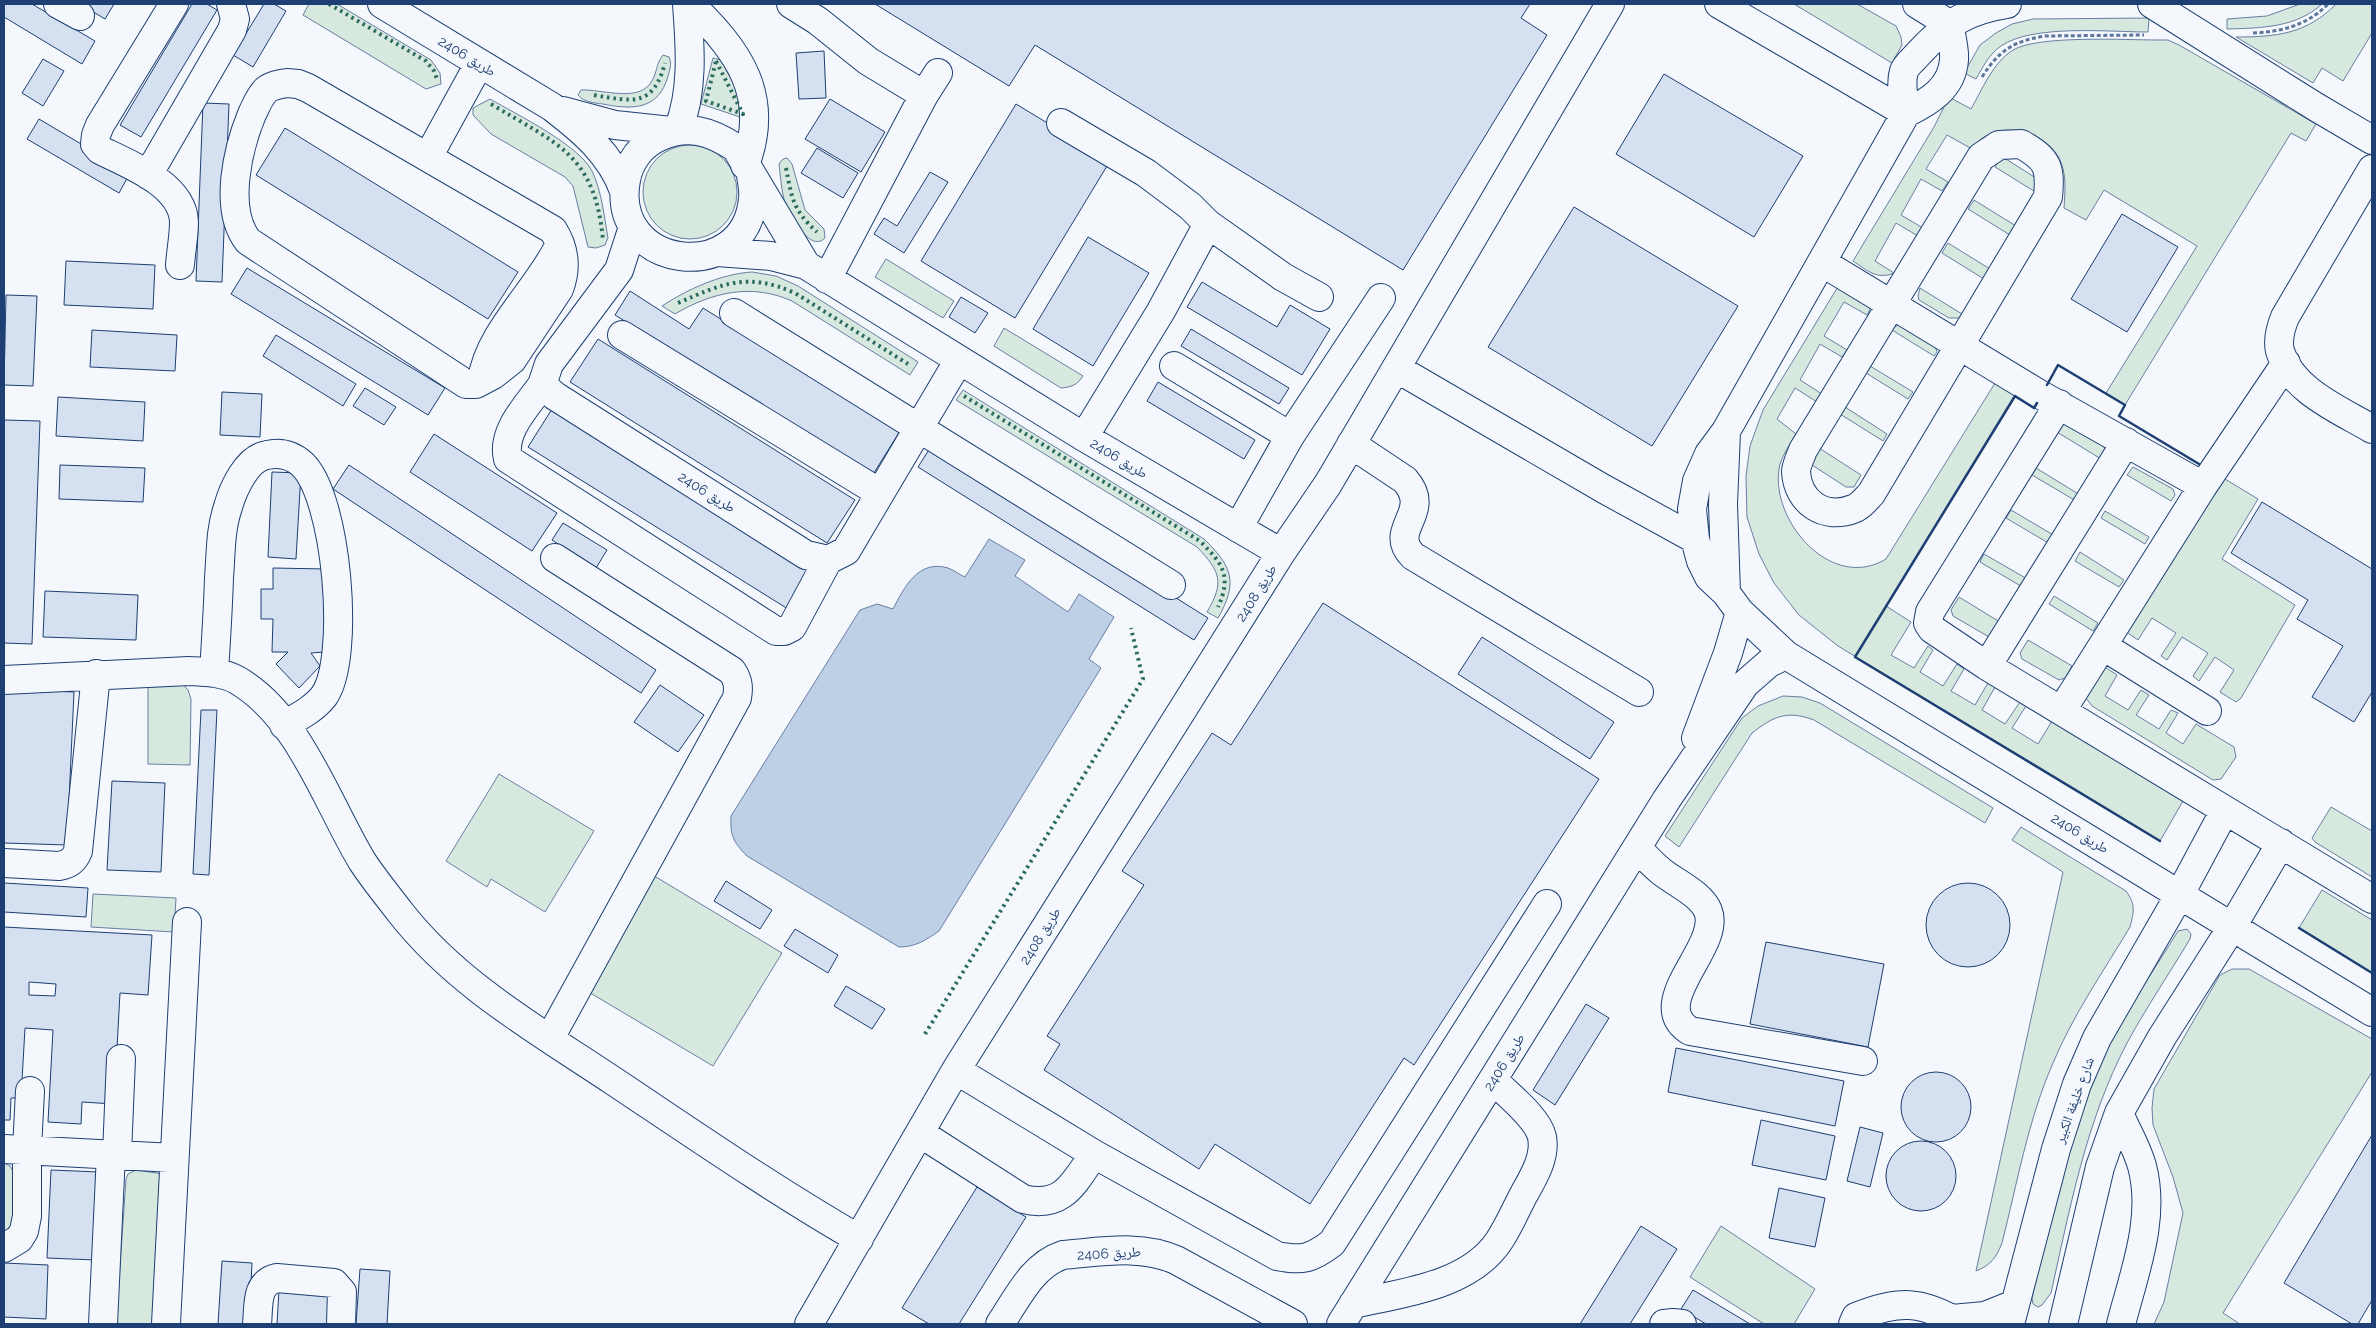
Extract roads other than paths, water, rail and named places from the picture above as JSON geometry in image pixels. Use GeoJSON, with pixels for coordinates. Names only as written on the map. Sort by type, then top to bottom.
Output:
{"type":"FeatureCollection","features":[{"type":"Feature","properties":{"kind":"street"},"geometry":{"type":"LineString","coordinates":[[174,4],[96,135],[95,144],[100,150],[164,185],[181,209],[184,222],[180,265]]}},
{"type":"Feature","properties":{"kind":"street"},"geometry":{"type":"LineString","coordinates":[[148,176],[227,41],[235,19],[232,4]]}},
{"type":"Feature","properties":{"kind":"street","name":"طريق 2406"},"geometry":{"type":"LineString","coordinates":[[382,4],[552,107],[590,139],[618,173],[624,191],[626,213],[633,227],[650,246],[665,254],[682,258],[700,258],[717,252],[735,239],[748,220],[754,198],[748,170]]}},
{"type":"Feature","properties":{"kind":"street"},"geometry":{"type":"LineString","coordinates":[[674,131],[683,117],[689,76],[689,4]]}},
{"type":"Feature","properties":{"kind":"street"},"geometry":{"type":"LineString","coordinates":[[689,4],[716,28],[745,74],[754,98],[755,126],[748,170]]}},
{"type":"Feature","properties":{"kind":"street"},"geometry":{"type":"LineString","coordinates":[[792,4],[818,21],[868,61],[932,84],[817,272]]}},
{"type":"Feature","properties":{"kind":"street","name":"طريق 2408"},"geometry":{"type":"LineString","coordinates":[[809,1324],[956,1070],[1281,553],[1328,484],[1610,4]]}},
{"type":"Feature","properties":{"kind":"street"},"geometry":{"type":"LineString","coordinates":[[1721,4],[1906,113]]}},
{"type":"Feature","properties":{"kind":"street"},"geometry":{"type":"LineString","coordinates":[[1917,4],[1949,24]]}},
{"type":"Feature","properties":{"kind":"street"},"geometry":{"type":"LineString","coordinates":[[1906,113],[1902,92],[1904,70],[1949,24],[1983,7],[2007,4]]}},
{"type":"Feature","properties":{"kind":"street"},"geometry":{"type":"LineString","coordinates":[[2152,4],[2372,140]]}},
{"type":"Feature","properties":{"kind":"street"},"geometry":{"type":"LineString","coordinates":[[1733,602],[1709,577],[1701,560],[1695,539],[1692,509],[1697,481],[1709,454],[1726,431],[1823,263],[1906,113],[1926,104],[1941,92],[1954,60],[1949,24]]}},
{"type":"Feature","properties":{"kind":"street"},"geometry":{"type":"LineString","coordinates":[[428,157],[480,64]]}},
{"type":"Feature","properties":{"kind":"street"},"geometry":{"type":"LineString","coordinates":[[276,84],[298,84],[308,88],[428,157],[545,224],[553,230],[560,244],[546,270],[492,348],[482,380],[476,384],[466,384],[248,241],[239,226],[236,189],[239,150],[258,100],[266,90],[276,84]]}},
{"type":"Feature","properties":{"kind":"street","name":"طريق 2406"},"geometry":{"type":"LineString","coordinates":[[552,107],[583,118],[615,125],[674,131],[698,129],[718,136],[736,148],[748,170],[817,272]]}},
{"type":"Feature","properties":{"kind":"street"},"geometry":{"type":"LineString","coordinates":[[1061,123],[1146,172],[1190,206],[1208,224],[1283,277],[1318,297]]}},
{"type":"Feature","properties":{"kind":"street","name":"طريق 2406"},"geometry":{"type":"LineString","coordinates":[[624,191],[628,171],[638,154],[653,140],[674,131]]}},
{"type":"Feature","properties":{"kind":"street"},"geometry":{"type":"LineString","coordinates":[[2021,144],[2040,155],[2050,175],[2048,197],[1960,345],[1871,494],[1855,509],[1834,514],[1814,507],[1800,491],[1796,470],[1801,457],[1891,304],[1981,158],[1999,145],[2021,144]]}},
{"type":"Feature","properties":{"kind":"street"},"geometry":{"type":"LineString","coordinates":[[2372,169],[2285,317],[2280,332],[2280,349],[2286,363],[2303,385],[2372,429]]}},
{"type":"Feature","properties":{"kind":"street"},"geometry":{"type":"LineString","coordinates":[[1084,437],[1161,311],[1208,224]]}},
{"type":"Feature","properties":{"kind":"street"},"geometry":{"type":"LineString","coordinates":[[633,227],[619,270],[548,364],[542,385],[516,422],[506,442],[508,459],[776,631],[784,631],[792,627],[828,560],[846,550],[959,360]]}},
{"type":"Feature","properties":{"kind":"street","name":"طريق 2406"},"geometry":{"type":"LineString","coordinates":[[717,252],[771,256],[817,272],[1084,437],[1281,553]]}},
{"type":"Feature","properties":{"kind":"street"},"geometry":{"type":"LineString","coordinates":[[1823,263],[2059,404],[2203,486]]}},
{"type":"Feature","properties":{"kind":"street"},"geometry":{"type":"LineString","coordinates":[[1238,528],[1290,436],[1381,298]]}},
{"type":"Feature","properties":{"kind":"street"},"geometry":{"type":"LineString","coordinates":[[734,314],[1172,585]]}},
{"type":"Feature","properties":{"kind":"street"},"geometry":{"type":"LineString","coordinates":[[622,335],[880,492]]}},
{"type":"Feature","properties":{"kind":"street"},"geometry":{"type":"LineString","coordinates":[[2062,710],[2203,486],[2286,363]]}},
{"type":"Feature","properties":{"kind":"street"},"geometry":{"type":"LineString","coordinates":[[1174,366],[1290,436]]}},
{"type":"Feature","properties":{"kind":"street"},"geometry":{"type":"LineString","coordinates":[[1396,368],[1604,489],[1695,539]]}},
{"type":"Feature","properties":{"kind":"street","name":"طريق 2406"},"geometry":{"type":"LineString","coordinates":[[542,385],[555,396],[806,555],[828,560]]}},
{"type":"Feature","properties":{"kind":"street"},"geometry":{"type":"LineString","coordinates":[[2059,404],[1928,618],[1932,629],[1987,666],[2372,899]]}},
{"type":"Feature","properties":{"kind":"street"},"geometry":{"type":"LineString","coordinates":[[1726,431],[1722,504],[1733,602]]}},
{"type":"Feature","properties":{"kind":"street"},"geometry":{"type":"LineString","coordinates":[[1987,666],[2126,442]]}},
{"type":"Feature","properties":{"kind":"street"},"geometry":{"type":"LineString","coordinates":[[1351,444],[1404,480],[1411,487],[1415,507],[1404,535],[1408,551],[1640,692]]}},
{"type":"Feature","properties":{"kind":"street"},"geometry":{"type":"LineString","coordinates":[[214,672],[222,534],[228,506],[253,461],[262,455],[284,454],[303,465],[322,501],[332,544],[337,586],[337,659],[332,681],[324,696],[308,711],[284,725]]}},
{"type":"Feature","properties":{"kind":"street"},"geometry":{"type":"LineString","coordinates":[[550,1038],[738,698],[739,689],[737,679],[732,671],[555,558]]}},
{"type":"Feature","properties":{"kind":"street","name":"طريق 2406"},"geometry":{"type":"LineString","coordinates":[[1733,602],[1786,655],[2372,1012]]}},
{"type":"Feature","properties":{"kind":"street","name":"طريق 2406"},"geometry":{"type":"LineString","coordinates":[[1666,799],[1698,733],[1734,638],[1733,602]]}},
{"type":"Feature","properties":{"kind":"street"},"geometry":{"type":"LineString","coordinates":[[2103,646],[2207,711]]}},
{"type":"Feature","properties":{"kind":"street","name":"طريق 2406"},"geometry":{"type":"LineString","coordinates":[[1347,1314],[1666,799],[1746,684],[1768,663],[1786,655]]}},
{"type":"Feature","properties":{"kind":"street"},"geometry":{"type":"LineString","coordinates":[[4,680],[96,674],[189,671],[214,672],[236,680],[255,693],[284,725],[328,796],[363,862],[402,914],[446,961],[488,996],[550,1038],[794,1201],[859,1240]]}},
{"type":"Feature","properties":{"kind":"street"},"geometry":{"type":"LineString","coordinates":[[4,863],[59,866],[68,864],[75,859],[78,851],[96,674]]}},
{"type":"Feature","properties":{"kind":"street","name":"شارع خليفة الكبير"},"geometry":{"type":"LineString","coordinates":[[2014,1316],[2056,1149],[2077,1084],[2097,1038],[2180,894],[2225,810]]}},
{"type":"Feature","properties":{"kind":"street"},"geometry":{"type":"LineString","coordinates":[[2063,1324],[2100,1167],[2119,1113],[2162,1037],[2232,926],[2281,843]]}},
{"type":"Feature","properties":{"kind":"street"},"geometry":{"type":"LineString","coordinates":[[1637,848],[1660,870],[1698,898],[1708,913],[1708,930],[1675,1003],[1677,1020],[1683,1026],[1690,1031],[1863,1061]]}},
{"type":"Feature","properties":{"kind":"street"},"geometry":{"type":"LineString","coordinates":[[956,1070],[1094,1154],[1277,1256],[1297,1260],[1316,1255],[1332,1243],[1547,904]]}},
{"type":"Feature","properties":{"kind":"street"},"geometry":{"type":"LineString","coordinates":[[166,1324],[187,922]]}},
{"type":"Feature","properties":{"kind":"street"},"geometry":{"type":"LineString","coordinates":[[103,1324],[121,1059]]}},
{"type":"Feature","properties":{"kind":"street"},"geometry":{"type":"LineString","coordinates":[[1347,1314],[1449,1279],[1486,1257],[1499,1241],[1535,1174],[1542,1150],[1542,1137],[1534,1122],[1493,1080]]}},
{"type":"Feature","properties":{"kind":"street"},"geometry":{"type":"LineString","coordinates":[[4,1248],[19,1239],[24,1231],[27,1216],[15,1150],[30,1091]]}},
{"type":"Feature","properties":{"kind":"street"},"geometry":{"type":"LineString","coordinates":[[2119,1113],[2141,1164],[2146,1188],[2147,1206],[2145,1227],[2121,1324]]}},
{"type":"Feature","properties":{"kind":"street"},"geometry":{"type":"LineString","coordinates":[[920,1133],[1023,1199],[1037,1202],[1051,1201],[1064,1194],[1094,1154]]}},
{"type":"Feature","properties":{"kind":"street"},"geometry":{"type":"LineString","coordinates":[[15,1150],[174,1158]]}},
{"type":"Feature","properties":{"kind":"street","name":"طريق 2406"},"geometry":{"type":"LineString","coordinates":[[1000,1324],[1036,1271],[1053,1258],[1063,1255],[1136,1250],[1157,1252],[1176,1260],[1293,1324]]}},
{"type":"Feature","properties":{"kind":"street"},"geometry":{"type":"LineString","coordinates":[[257,1324],[261,1289],[270,1279],[278,1278],[334,1283],[342,1292],[341,1324]]}},
{"type":"Feature","properties":{"kind":"street"},"geometry":{"type":"LineString","coordinates":[[1853,1324],[1856,1317],[1885,1306],[1907,1304],[1927,1309],[1956,1322],[1985,1316],[2014,1316]]}},
{"type":"Feature","properties":{"kind":"street"},"geometry":{"type":"LineString","coordinates":[[1664,1324],[1673,1322],[1682,1324]]}},
{"type":"Feature","properties":{"kind":"water"},"geometry":{"type":"Polygon","coordinates":[[[989,539],[1025,560],[1015,576],[1068,612],[1079,594],[1114,617],[1089,659],[1101,668],[939,931],[916,944],[899,947],[747,856],[738,847],[733,838],[731,816],[860,610],[877,604],[893,609],[907,584],[920,571],[928,568],[937,566],[948,568],[965,577],[989,539]]]}}]}
